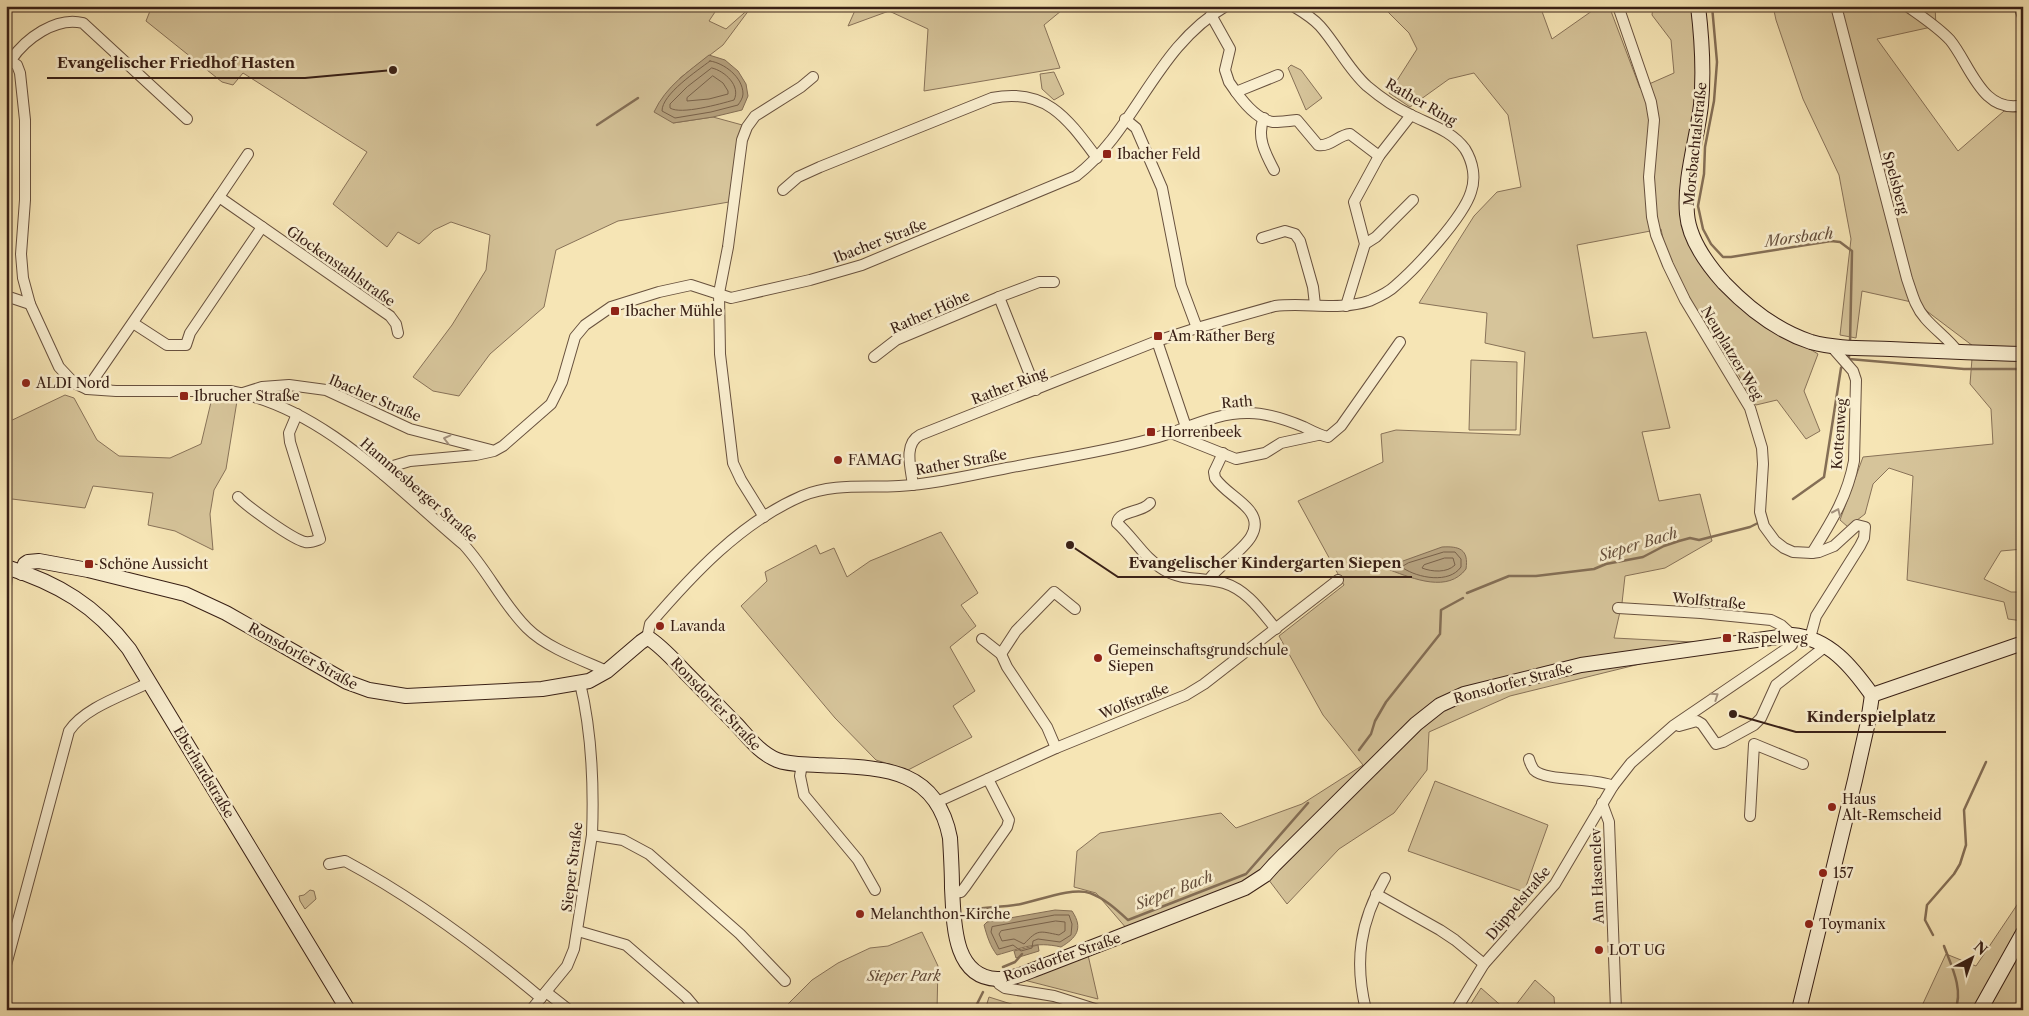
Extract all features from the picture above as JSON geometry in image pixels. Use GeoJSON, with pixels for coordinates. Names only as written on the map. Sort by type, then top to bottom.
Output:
{"type":"FeatureCollection","features":[{"type":"Feature","properties":{"kind":"main road","name":"Morsbachtalstraße"},"geometry":{"type":"LineString","coordinates":[[1698,6],[1702,38],[1702,82],[1687,214],[1693,236],[1706,261],[1716,274],[1757,313],[1792,334],[1827,346],[2023,354]]}},
{"type":"Feature","properties":{"kind":"main road","name":"Ronsdorfer Straße"},"geometry":{"type":"LineString","coordinates":[[22,573],[25,564],[39,561],[88,570],[185,594],[226,613],[347,682],[385,694],[406,696],[542,689],[580,683],[596,679],[647,638],[652,640],[672,658],[765,754],[779,761],[862,767],[889,771],[908,778],[921,786],[938,802],[948,825],[950,838],[955,933],[964,959],[979,974],[996,979],[1013,977],[1041,967],[1245,888],[1270,870],[1416,724],[1440,705],[1483,688],[1581,665],[1792,635],[1810,638],[1826,646],[1846,661],[1872,695]]}},
{"type":"Feature","properties":{"kind":"main road","name":"Eberhardstraße"},"geometry":{"type":"LineString","coordinates":[[7,568],[74,596],[95,612],[117,633],[129,648],[348,1010]]}},
{"type":"Feature","properties":{"kind":"main road"},"geometry":{"type":"LineString","coordinates":[[1798,1010],[1855,780],[1872,695],[2023,643]]}},
{"type":"Feature","properties":{"kind":"main road"},"geometry":{"type":"LineString","coordinates":[[1980,1010],[2023,933]]}},
{"type":"Feature","properties":{"kind":"street"},"geometry":{"type":"LineString","coordinates":[[1226,6],[1211,15],[1230,49],[1225,70],[1229,82],[1247,106],[1272,122],[1297,120],[1314,141],[1323,146],[1344,134],[1350,134],[1379,156]]}},
{"type":"Feature","properties":{"kind":"street","name":"Rather Ring"},"geometry":{"type":"LineString","coordinates":[[913,484],[910,447],[916,437],[1157,341],[1197,328],[1275,306],[1346,306],[1376,298],[1395,286],[1454,221],[1468,202],[1472,190],[1473,174],[1471,162],[1458,141],[1447,132],[1411,115],[1368,87],[1357,76],[1320,26],[1293,6]]}},
{"type":"Feature","properties":{"kind":"street","name":"Neuplatzer Weg"},"geometry":{"type":"LineString","coordinates":[[1618,6],[1651,102],[1654,120],[1649,177],[1652,217],[1656,235],[1668,266],[1685,300],[1750,408],[1762,448],[1760,512],[1764,526],[1771,537],[1784,548],[1793,552],[1812,553],[1834,546],[1857,525],[1865,527],[1864,538],[1860,546],[1816,616],[1810,638]]}},
{"type":"Feature","properties":{"kind":"street","name":"Spelsberg"},"geometry":{"type":"LineString","coordinates":[[1836,6],[1914,300],[1926,319],[1953,344],[1958,352]]}},
{"type":"Feature","properties":{"kind":"street"},"geometry":{"type":"LineString","coordinates":[[1907,6],[1948,38],[1987,96],[2009,107],[2023,105]]}},
{"type":"Feature","properties":{"kind":"street"},"geometry":{"type":"LineString","coordinates":[[2019,6],[2023,17]]}},
{"type":"Feature","properties":{"kind":"street","name":"Ibacher Straße"},"geometry":{"type":"LineString","coordinates":[[384,475],[393,466],[410,461],[476,455],[494,451],[509,441],[551,404],[562,382],[575,336],[602,313],[626,301],[691,285],[731,298],[740,297],[862,265],[1076,176],[1097,158],[1179,45],[1190,32],[1211,15]]}},
{"type":"Feature","properties":{"kind":"street"},"geometry":{"type":"LineString","coordinates":[[187,119],[83,23],[73,21],[52,26],[19,48],[8,59],[17,65],[20,73],[25,120],[25,191],[21,254],[23,278],[30,304],[59,367],[74,383],[86,389],[248,154]]}},
{"type":"Feature","properties":{"kind":"street"},"geometry":{"type":"LineString","coordinates":[[1236,92],[1278,75]]}},
{"type":"Feature","properties":{"kind":"street"},"geometry":{"type":"LineString","coordinates":[[764,517],[741,480],[733,463],[720,354],[719,293],[728,246],[744,132],[755,116],[801,87],[813,77]]}},
{"type":"Feature","properties":{"kind":"street"},"geometry":{"type":"LineString","coordinates":[[784,190],[798,177],[820,167],[992,98],[1002,96],[1026,97],[1049,105],[1070,123],[1097,158]]}},
{"type":"Feature","properties":{"kind":"street"},"geometry":{"type":"LineString","coordinates":[[1346,306],[1365,244],[1354,202],[1379,156],[1411,115]]}},
{"type":"Feature","properties":{"kind":"street"},"geometry":{"type":"LineString","coordinates":[[1264,118],[1260,128],[1264,152],[1274,170]]}},
{"type":"Feature","properties":{"kind":"street"},"geometry":{"type":"LineString","coordinates":[[1125,119],[1136,128],[1162,188],[1181,285],[1197,328]]}},
{"type":"Feature","properties":{"kind":"street","name":"Glockenstahlstraße"},"geometry":{"type":"LineString","coordinates":[[219,197],[390,316],[396,324],[398,333]]}},
{"type":"Feature","properties":{"kind":"street"},"geometry":{"type":"LineString","coordinates":[[1365,244],[1376,236],[1413,200]]}},
{"type":"Feature","properties":{"kind":"street"},"geometry":{"type":"LineString","coordinates":[[133,323],[167,345],[186,345],[190,333],[262,227]]}},
{"type":"Feature","properties":{"kind":"street"},"geometry":{"type":"LineString","coordinates":[[1262,238],[1285,231],[1295,234],[1300,241],[1314,287],[1315,305]]}},
{"type":"Feature","properties":{"kind":"street","name":"Rather Höhe"},"geometry":{"type":"LineString","coordinates":[[874,357],[896,340],[999,297],[1039,282],[1054,282]]}},
{"type":"Feature","properties":{"kind":"street"},"geometry":{"type":"LineString","coordinates":[[6,296],[30,304]]}},
{"type":"Feature","properties":{"kind":"street"},"geometry":{"type":"LineString","coordinates":[[999,297],[1036,390]]}},
{"type":"Feature","properties":{"kind":"street"},"geometry":{"type":"LineString","coordinates":[[1157,341],[1186,427]]}},
{"type":"Feature","properties":{"kind":"street"},"geometry":{"type":"LineString","coordinates":[[1171,433],[1236,458],[1265,453],[1282,444],[1318,435],[1328,437],[1342,426],[1400,342]]}},
{"type":"Feature","properties":{"kind":"street","name":"Kottenweg"},"geometry":{"type":"LineString","coordinates":[[1812,553],[1834,519],[1852,471],[1856,380],[1853,371],[1827,346]]}},
{"type":"Feature","properties":{"kind":"street","name":"Ibacher Straße"},"geometry":{"type":"LineString","coordinates":[[243,393],[262,387],[289,386],[326,390],[410,429],[494,451]]}},
{"type":"Feature","properties":{"kind":"street","name":"Hammesberger Straße"},"geometry":{"type":"LineString","coordinates":[[86,389],[116,391],[230,391],[243,393],[296,414],[362,456],[472,554],[528,630],[577,659],[608,671]]}},
{"type":"Feature","properties":{"kind":"street","name":"Rath"},"geometry":{"type":"LineString","coordinates":[[1186,427],[1228,415],[1250,413],[1294,423],[1318,435]]}},
{"type":"Feature","properties":{"kind":"street"},"geometry":{"type":"LineString","coordinates":[[238,497],[248,508],[301,540],[312,542],[320,539],[290,442],[289,433],[296,414]]}},
{"type":"Feature","properties":{"kind":"street","name":"Rather Straße"},"geometry":{"type":"LineString","coordinates":[[647,638],[650,624],[691,578],[729,543],[764,517],[803,495],[844,486],[913,484],[1080,456],[1171,433],[1186,427]]}},
{"type":"Feature","properties":{"kind":"street"},"geometry":{"type":"LineString","coordinates":[[1209,580],[1213,572],[1248,542],[1254,526],[1250,512],[1215,478],[1214,472],[1222,453]]}},
{"type":"Feature","properties":{"kind":"street"},"geometry":{"type":"LineString","coordinates":[[1150,503],[1146,508],[1122,516],[1118,519],[1117,523],[1160,567],[1180,577],[1209,580],[1229,585],[1255,604],[1276,629]]}},
{"type":"Feature","properties":{"kind":"street"},"geometry":{"type":"LineString","coordinates":[[6,586],[7,568]]}},
{"type":"Feature","properties":{"kind":"street","name":"Wolfstraße"},"geometry":{"type":"LineString","coordinates":[[938,802],[1056,748],[1186,695],[1204,684],[1338,580]]}},
{"type":"Feature","properties":{"kind":"street"},"geometry":{"type":"LineString","coordinates":[[1002,654],[1016,631],[1054,592],[1075,609]]}},
{"type":"Feature","properties":{"kind":"street","name":"Wolfstraße"},"geometry":{"type":"LineString","coordinates":[[1618,608],[1701,613],[1771,620],[1781,625],[1792,635]]}},
{"type":"Feature","properties":{"kind":"street","name":"Düppelstraße"},"geometry":{"type":"LineString","coordinates":[[1456,1010],[1484,964],[1555,884],[1602,803],[1631,763],[1648,746],[1675,725],[1792,645],[1792,635]]}},
{"type":"Feature","properties":{"kind":"street"},"geometry":{"type":"LineString","coordinates":[[982,639],[1002,654],[1007,667],[1047,727],[1056,748]]}},
{"type":"Feature","properties":{"kind":"street"},"geometry":{"type":"LineString","coordinates":[[1675,725],[1681,726],[1697,721],[1702,724],[1716,744],[1748,729],[1761,718],[1776,686],[1826,646]]}},
{"type":"Feature","properties":{"kind":"street"},"geometry":{"type":"LineString","coordinates":[[6,965],[69,731],[75,722],[86,714],[150,682]]}},
{"type":"Feature","properties":{"kind":"street","name":"Sieper Straße"},"geometry":{"type":"LineString","coordinates":[[531,1010],[567,966],[574,949],[578,930],[592,835],[591,748],[580,683]]}},
{"type":"Feature","properties":{"kind":"street"},"geometry":{"type":"LineString","coordinates":[[1748,729],[1752,734],[1754,744],[1750,816]]}},
{"type":"Feature","properties":{"kind":"street"},"geometry":{"type":"LineString","coordinates":[[1754,744],[1802,764]]}},
{"type":"Feature","properties":{"kind":"street"},"geometry":{"type":"LineString","coordinates":[[1529,759],[1534,770],[1547,777],[1604,782],[1613,786]]}},
{"type":"Feature","properties":{"kind":"street"},"geometry":{"type":"LineString","coordinates":[[802,764],[800,776],[804,795],[858,860],[875,890]]}},
{"type":"Feature","properties":{"kind":"street"},"geometry":{"type":"LineString","coordinates":[[952,893],[961,892],[1007,827],[1009,820],[988,779]]}},
{"type":"Feature","properties":{"kind":"street","name":"Am Hasenclev"},"geometry":{"type":"LineString","coordinates":[[1602,803],[1609,822],[1616,1010]]}},
{"type":"Feature","properties":{"kind":"street"},"geometry":{"type":"LineString","coordinates":[[592,835],[623,840],[649,854],[740,934],[785,981]]}},
{"type":"Feature","properties":{"kind":"street"},"geometry":{"type":"LineString","coordinates":[[330,864],[345,861],[399,892],[462,935],[543,995],[569,1010]]}},
{"type":"Feature","properties":{"kind":"street"},"geometry":{"type":"LineString","coordinates":[[1366,1010],[1360,981],[1360,945],[1364,925],[1376,894],[1385,878]]}},
{"type":"Feature","properties":{"kind":"street"},"geometry":{"type":"LineString","coordinates":[[1376,894],[1448,935],[1484,964]]}},
{"type":"Feature","properties":{"kind":"street"},"geometry":{"type":"LineString","coordinates":[[578,930],[626,945],[686,998],[696,1010]]}},
{"type":"Feature","properties":{"kind":"street"},"geometry":{"type":"LineString","coordinates":[[996,979],[1004,988],[1062,998],[1098,1010]]}},
{"type":"Feature","properties":{"kind":"green space"},"geometry":{"type":"Polygon","coordinates":[[[152,6],[719,6],[709,21],[726,29],[752,6],[723,45],[680,78],[673,123],[713,117],[746,126],[729,202],[618,221],[556,250],[544,307],[490,354],[459,396],[433,391],[413,377],[452,325],[486,270],[490,235],[451,222],[434,230],[419,244],[398,232],[387,247],[333,204],[367,152],[243,73],[233,85],[222,82],[146,21],[152,6]]]}},
{"type":"Feature","properties":{"kind":"green space"},"geometry":{"type":"Polygon","coordinates":[[[857,6],[1067,6],[1044,25],[1060,68],[924,91],[928,29],[889,11],[848,26],[857,6]]]}},
{"type":"Feature","properties":{"kind":"green space"},"geometry":{"type":"Polygon","coordinates":[[[1382,6],[1540,6],[1552,39],[1599,6],[1609,6],[1640,88],[1674,73],[1671,40],[1652,15],[1653,6],[1694,6],[1697,39],[1695,112],[1687,239],[1711,279],[1745,310],[1818,354],[1804,391],[1820,431],[1806,439],[1777,400],[1756,405],[1730,360],[1705,331],[1669,267],[1661,229],[1577,245],[1593,338],[1646,332],[1670,428],[1642,432],[1659,501],[1700,494],[1712,541],[1665,568],[1625,576],[1622,603],[1614,638],[1693,642],[1656,660],[1510,696],[1429,732],[1427,770],[1394,813],[1339,849],[1287,904],[1265,875],[1127,929],[1096,893],[1074,887],[1077,851],[1100,833],[1221,813],[1236,828],[1302,804],[1363,765],[1323,715],[1279,636],[1344,585],[1298,501],[1383,462],[1381,434],[1396,430],[1520,435],[1525,352],[1485,343],[1487,313],[1419,303],[1474,216],[1497,192],[1521,187],[1508,115],[1474,73],[1449,79],[1410,107],[1389,93],[1417,49],[1409,33],[1382,6]]]}},
{"type":"Feature","properties":{"kind":"green space"},"geometry":{"type":"Polygon","coordinates":[[[1773,6],[1935,6],[1936,26],[1877,39],[1958,151],[2004,111],[2023,113],[2023,549],[2001,551],[1984,579],[2011,592],[2023,592],[2023,621],[2008,619],[2004,602],[1907,580],[1913,476],[1889,468],[1873,484],[1865,514],[1848,527],[1840,520],[1863,457],[1993,444],[1991,409],[1970,384],[1973,346],[1916,303],[1862,291],[1856,338],[1840,335],[1851,239],[1839,175],[1803,99],[1773,6]]]}},
{"type":"Feature","properties":{"kind":"green space"},"geometry":{"type":"Polygon","coordinates":[[[1291,65],[1301,70],[1322,98],[1306,110],[1288,68],[1291,65]]]}},
{"type":"Feature","properties":{"kind":"green space"},"geometry":{"type":"Polygon","coordinates":[[[1054,72],[1064,94],[1054,100],[1042,89],[1040,74],[1054,72]]]}},
{"type":"Feature","properties":{"kind":"green space"},"geometry":{"type":"Polygon","coordinates":[[[1471,360],[1517,362],[1516,430],[1469,430],[1471,360]]]}},
{"type":"Feature","properties":{"kind":"green space"},"geometry":{"type":"Polygon","coordinates":[[[65,395],[74,398],[97,440],[119,456],[170,458],[201,444],[212,398],[237,401],[226,469],[214,490],[210,514],[213,550],[175,531],[148,525],[153,493],[93,486],[85,508],[12,499],[6,512],[6,423],[65,395]]]}},
{"type":"Feature","properties":{"kind":"green space"},"geometry":{"type":"Polygon","coordinates":[[[941,532],[978,593],[961,605],[976,626],[950,647],[975,691],[953,706],[972,737],[908,770],[876,760],[835,718],[741,606],[767,581],[765,572],[816,545],[820,554],[834,548],[847,577],[870,561],[941,532]]]}},
{"type":"Feature","properties":{"kind":"green space"},"geometry":{"type":"Polygon","coordinates":[[[1435,781],[1548,825],[1524,892],[1408,851],[1435,781]]]}},
{"type":"Feature","properties":{"kind":"green space"},"geometry":{"type":"Polygon","coordinates":[[[310,890],[314,891],[316,899],[305,909],[299,896],[304,895],[310,890]]]}},
{"type":"Feature","properties":{"kind":"green space"},"geometry":{"type":"Polygon","coordinates":[[[2023,896],[2023,1010],[1920,1010],[1946,954],[1976,966],[2023,896]]]}},
{"type":"Feature","properties":{"kind":"green space","name":"Sieper Park"},"geometry":{"type":"Polygon","coordinates":[[[922,932],[938,966],[937,1010],[782,1010],[812,980],[838,963],[870,948],[888,946],[922,932]]]}},
{"type":"Feature","properties":{"kind":"green space"},"geometry":{"type":"Polygon","coordinates":[[[1088,955],[1098,999],[1024,980],[1088,955]]]}},
{"type":"Feature","properties":{"kind":"green space"},"geometry":{"type":"Polygon","coordinates":[[[1535,980],[1554,997],[1555,1010],[1512,1010],[1535,980]]]}},
{"type":"Feature","properties":{"kind":"green space"},"geometry":{"type":"Polygon","coordinates":[[[1481,988],[1506,1010],[1467,1010],[1481,988]]]}},
{"type":"Feature","properties":{"kind":"green space"},"geometry":{"type":"Polygon","coordinates":[[[989,997],[1030,1010],[985,1010],[989,997]]]}},
{"type":"Feature","properties":{"kind":"water"},"geometry":{"type":"Polygon","coordinates":[[[709,55],[725,60],[738,71],[746,84],[748,96],[742,110],[713,117],[673,123],[654,112],[671,87],[709,55]]]}},
{"type":"Feature","properties":{"kind":"water"},"geometry":{"type":"Polygon","coordinates":[[[1442,547],[1458,548],[1462,550],[1466,557],[1466,569],[1450,581],[1430,582],[1390,570],[1389,566],[1442,547]]]}},
{"type":"Feature","properties":{"kind":"water"},"geometry":{"type":"Polygon","coordinates":[[[1055,910],[1072,911],[1076,917],[1077,932],[1066,944],[1061,947],[1052,945],[1029,946],[997,955],[986,933],[984,925],[987,922],[1055,910]]]}},
{"type":"Feature","properties":{"kind":"water"},"geometry":{"type":"Polygon","coordinates":[[[1038,945],[1039,951],[1016,958],[1014,951],[1038,945]]]}},
{"type":"Feature","properties":{"kind":"waterway","name":"Morsbach"},"geometry":{"type":"LineString","coordinates":[[1712,6],[1717,62],[1714,101],[1705,147],[1704,174],[1698,206],[1703,229],[1711,244],[1723,257],[1831,241],[1840,242],[1852,251],[1850,344]]}},
{"type":"Feature","properties":{"kind":"waterway"},"geometry":{"type":"LineString","coordinates":[[597,125],[638,98]]}},
{"type":"Feature","properties":{"kind":"waterway","name":"Morsbach"},"geometry":{"type":"LineString","coordinates":[[1849,352],[1849,359],[1964,369],[2023,369]]}},
{"type":"Feature","properties":{"kind":"waterway","name":"Sieper Bach"},"geometry":{"type":"LineString","coordinates":[[1793,499],[1824,477],[1841,368],[1845,364]]}},
{"type":"Feature","properties":{"kind":"waterway","name":"Sieper Bach"},"geometry":{"type":"LineString","coordinates":[[1467,593],[1509,576],[1536,576],[1594,569],[1606,564],[1643,557],[1664,546],[1679,541],[1690,538],[1699,540],[1750,527],[1758,523]]}},
{"type":"Feature","properties":{"kind":"waterway","name":"Sieper Bach"},"geometry":{"type":"LineString","coordinates":[[1359,750],[1371,734],[1375,721],[1386,702],[1440,634],[1441,610],[1463,598]]}},
{"type":"Feature","properties":{"kind":"waterway","name":"Morsbach"},"geometry":{"type":"LineString","coordinates":[[1933,935],[1925,920],[1927,905],[1954,874],[1960,864],[1966,845],[1964,810],[1986,762]]}},
{"type":"Feature","properties":{"kind":"waterway","name":"Sieper Bach"},"geometry":{"type":"LineString","coordinates":[[969,915],[974,909],[1015,905],[1065,893],[1083,892],[1100,898],[1128,920],[1246,874],[1308,803]]}},
{"type":"Feature","properties":{"kind":"waterway","name":"Morsbach"},"geometry":{"type":"LineString","coordinates":[[1944,946],[1957,986],[1958,994],[1955,1010]]}},
{"type":"Feature","properties":{"kind":"waterway","name":"Sieper Bach"},"geometry":{"type":"LineString","coordinates":[[1003,967],[1015,962],[1022,954]]}},
{"type":"Feature","properties":{"kind":"waterway","name":"Sieper Bach"},"geometry":{"type":"LineString","coordinates":[[974,1010],[983,992]]}},
{"type":"Feature","properties":{"kind":"place","name":"Evangelischer Friedhof Hasten"},"geometry":{"type":"Point","coordinates":[393,70]}},
{"type":"Feature","properties":{"kind":"place","name":"Ibacher Feld"},"geometry":{"type":"Point","coordinates":[1107,154]}},
{"type":"Feature","properties":{"kind":"place","name":"Ibacher Mühle"},"geometry":{"type":"Point","coordinates":[615,311]}},
{"type":"Feature","properties":{"kind":"place","name":"Am Rather Berg"},"geometry":{"type":"Point","coordinates":[1158,336]}},
{"type":"Feature","properties":{"kind":"place","name":"ALDI Nord"},"geometry":{"type":"Point","coordinates":[26,383]}},
{"type":"Feature","properties":{"kind":"place","name":"Ibrucher Straße"},"geometry":{"type":"Point","coordinates":[184,396]}},
{"type":"Feature","properties":{"kind":"place","name":"Horrenbeek"},"geometry":{"type":"Point","coordinates":[1151,432]}},
{"type":"Feature","properties":{"kind":"place","name":"FAMAG"},"geometry":{"type":"Point","coordinates":[838,460]}},
{"type":"Feature","properties":{"kind":"place","name":"Evangelischer Kindergarten Siepen"},"geometry":{"type":"Point","coordinates":[1070,545]}},
{"type":"Feature","properties":{"kind":"place","name":"Schöne Aussicht"},"geometry":{"type":"Point","coordinates":[89,564]}},
{"type":"Feature","properties":{"kind":"place","name":"Lavanda"},"geometry":{"type":"Point","coordinates":[660,626]}},
{"type":"Feature","properties":{"kind":"place","name":"Raspelweg"},"geometry":{"type":"Point","coordinates":[1727,638]}},
{"type":"Feature","properties":{"kind":"place","name":"Gemeinschaftsgrundschule Siepen"},"geometry":{"type":"Point","coordinates":[1098,658]}},
{"type":"Feature","properties":{"kind":"place","name":"Kinderspielplatz"},"geometry":{"type":"Point","coordinates":[1733,714]}},
{"type":"Feature","properties":{"kind":"place","name":"Haus Alt-Remscheid"},"geometry":{"type":"Point","coordinates":[1832,807]}},
{"type":"Feature","properties":{"kind":"place","name":"157"},"geometry":{"type":"Point","coordinates":[1823,873]}},
{"type":"Feature","properties":{"kind":"place","name":"Melanchthon-Kirche"},"geometry":{"type":"Point","coordinates":[860,914]}},
{"type":"Feature","properties":{"kind":"place","name":"Toymanix"},"geometry":{"type":"Point","coordinates":[1809,924]}},
{"type":"Feature","properties":{"kind":"place","name":"LOT UG"},"geometry":{"type":"Point","coordinates":[1599,950]}}]}
